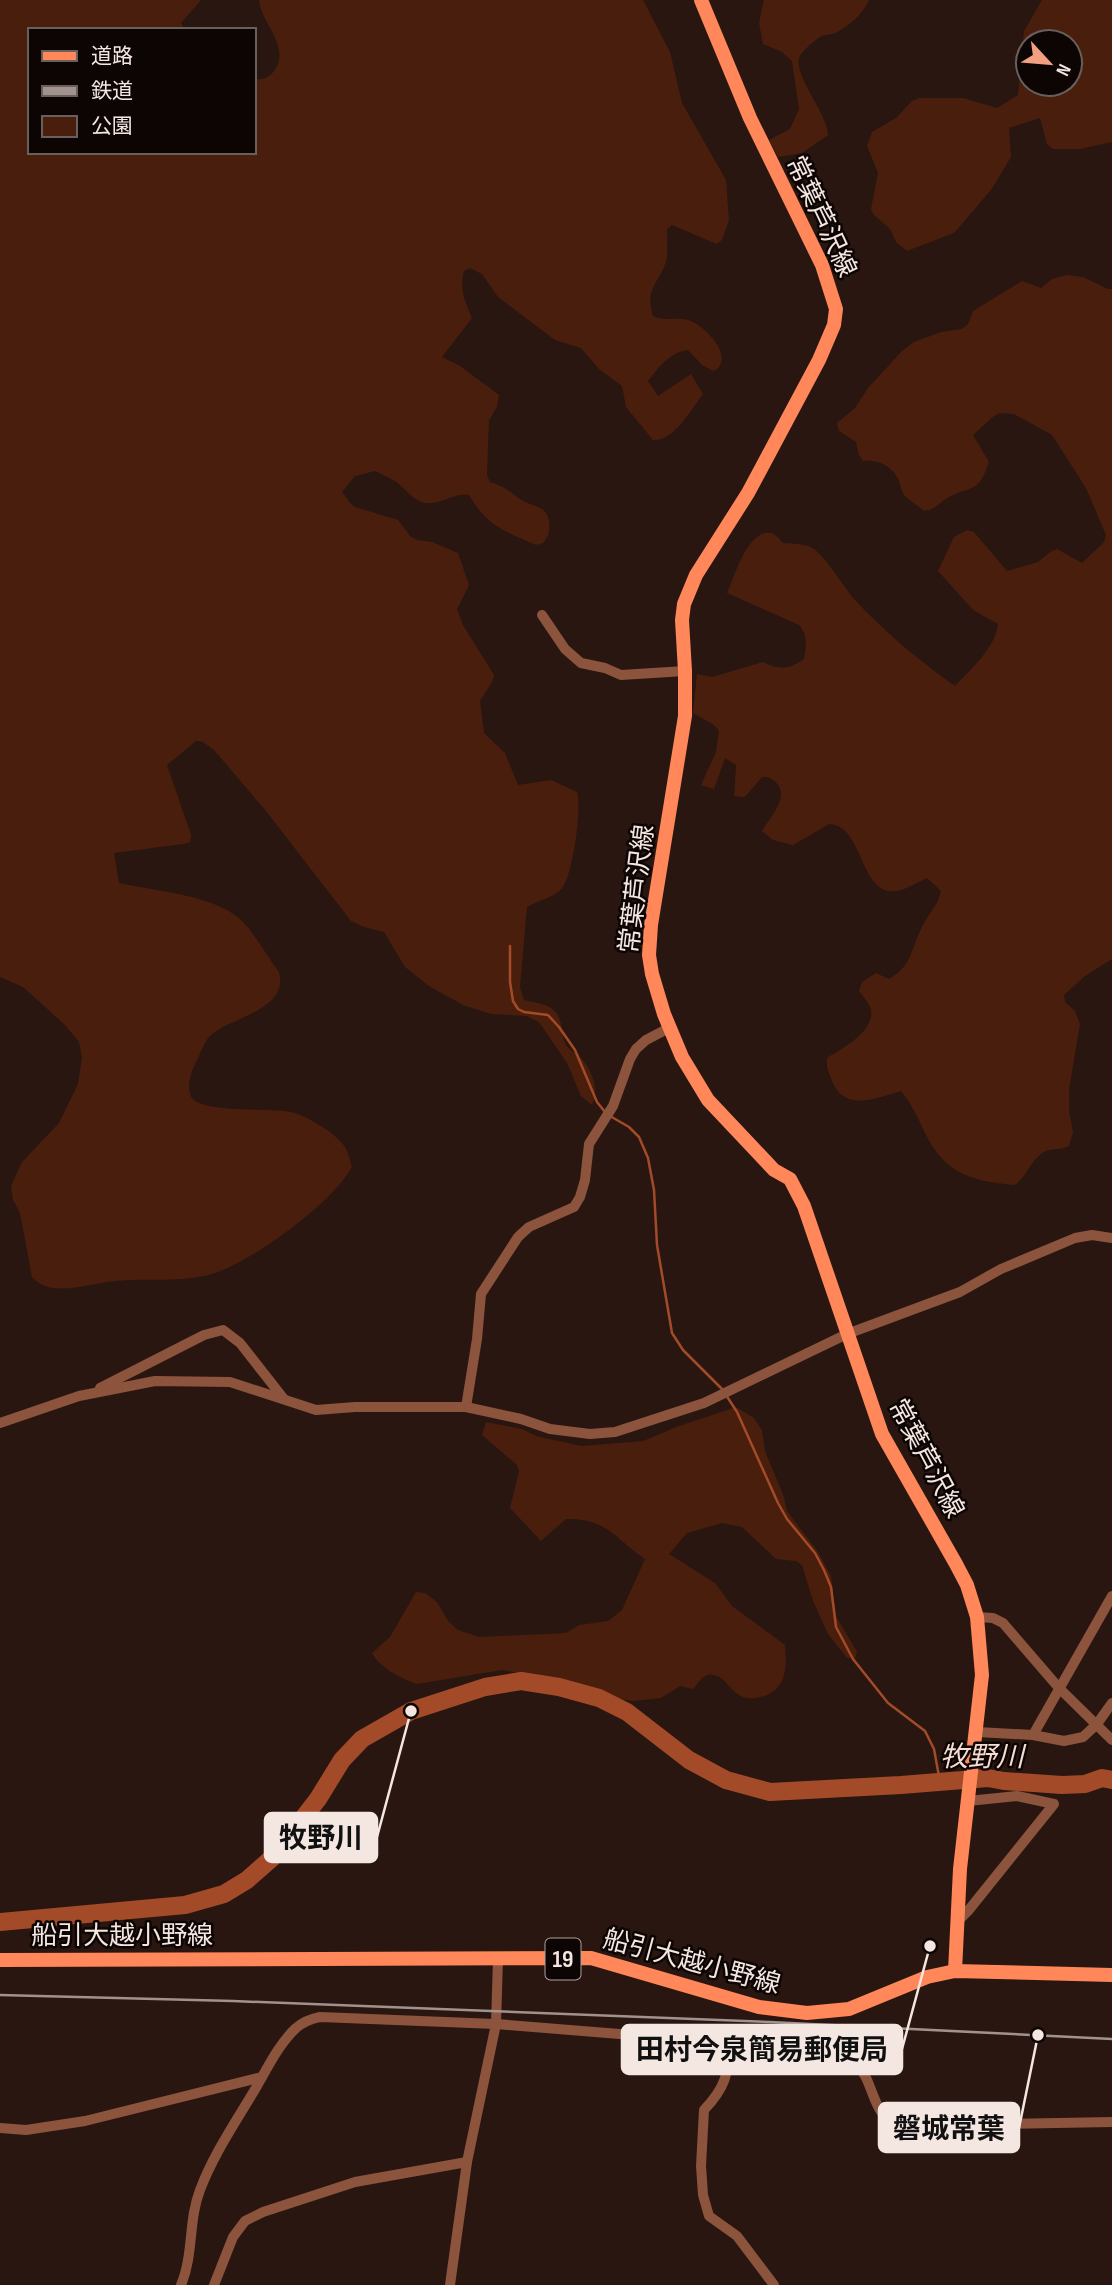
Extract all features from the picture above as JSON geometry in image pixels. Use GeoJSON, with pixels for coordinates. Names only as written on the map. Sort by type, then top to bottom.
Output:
{"type":"FeatureCollection","features":[{"type":"Feature","properties":{"kind":"main road","name":"常葉芦沢線"},"geometry":{"type":"LineString","coordinates":[[701,0],[750,118],[822,265],[836,309],[827,344],[814,370],[748,493],[690,588],[682,620],[684,716],[649,940],[652,974],[681,1057],[708,1100],[774,1170],[790,1178],[797,1191],[819,1246],[881,1434],[956,1564],[967,1585],[977,1617],[982,1675],[960,1869],[955,1971]]}},
{"type":"Feature","properties":{"kind":"main road","name":"船引大越小野線"},"geometry":{"type":"LineString","coordinates":[[0,1959],[591,1958],[759,2007],[807,2013],[849,2009],[927,1978],[955,1971],[1112,1975]]}},
{"type":"Feature","properties":{"kind":"street"},"geometry":{"type":"LineString","coordinates":[[542,615],[565,649],[581,663],[605,668],[621,675],[685,671]]}},
{"type":"Feature","properties":{"kind":"street"},"geometry":{"type":"LineString","coordinates":[[466,1407],[481,1294],[519,1237],[529,1227],[574,1206],[585,1180],[589,1144],[614,1106],[630,1059],[646,1040],[669,1028]]}},
{"type":"Feature","properties":{"kind":"street"},"geometry":{"type":"LineString","coordinates":[[0,1423],[88,1394],[155,1381],[230,1382],[316,1410],[355,1407],[466,1407],[508,1415],[550,1429],[590,1434],[615,1432],[704,1403],[847,1334],[960,1293],[1001,1269],[1075,1238],[1092,1235],[1112,1238]]}},
{"type":"Feature","properties":{"kind":"street"},"geometry":{"type":"LineString","coordinates":[[88,1394],[204,1335],[223,1330],[240,1343],[284,1399]]}},
{"type":"Feature","properties":{"kind":"street"},"geometry":{"type":"LineString","coordinates":[[1033,1735],[1112,1597]]}},
{"type":"Feature","properties":{"kind":"street"},"geometry":{"type":"LineString","coordinates":[[977,1617],[993,1618],[1003,1623],[1059,1688],[1112,1740]]}},
{"type":"Feature","properties":{"kind":"street"},"geometry":{"type":"LineString","coordinates":[[976,1732],[1033,1735],[1064,1741],[1083,1737],[1097,1724],[1112,1703]]}},
{"type":"Feature","properties":{"kind":"street"},"geometry":{"type":"LineString","coordinates":[[958,1921],[1054,1804],[1017,1796],[968,1801]]}},
{"type":"Feature","properties":{"kind":"street"},"geometry":{"type":"LineString","coordinates":[[450,2285],[467,2162],[496,2024],[498,1959]]}},
{"type":"Feature","properties":{"kind":"street"},"geometry":{"type":"LineString","coordinates":[[181,2285],[189,2260],[193,2216],[199,2191],[221,2145],[295,2029],[307,2020],[320,2017],[496,2024],[818,2050],[842,2055],[855,2063],[880,2113],[890,2123],[901,2126],[1112,2122]]}},
{"type":"Feature","properties":{"kind":"street"},"geometry":{"type":"LineString","coordinates":[[730,2043],[728,2074],[718,2095],[704,2110],[701,2166],[703,2195],[709,2216],[737,2236],[774,2285]]}},
{"type":"Feature","properties":{"kind":"street"},"geometry":{"type":"LineString","coordinates":[[0,2128],[26,2130],[85,2121],[262,2077]]}},
{"type":"Feature","properties":{"kind":"street"},"geometry":{"type":"LineString","coordinates":[[214,2285],[233,2238],[245,2221],[254,2216],[355,2182],[467,2162]]}},
{"type":"Feature","properties":{"kind":"green space"},"geometry":{"type":"Polygon","coordinates":[[[0,0],[201,0],[181,23],[184,28],[28,28],[28,154],[256,154],[256,78],[269,76],[277,67],[279,58],[275,38],[259,0],[643,0],[670,52],[682,103],[726,180],[729,220],[722,240],[717,244],[672,225],[667,229],[667,258],[651,298],[653,316],[697,324],[716,343],[722,359],[714,371],[702,365],[688,350],[682,351],[665,361],[648,381],[658,396],[691,374],[703,394],[675,430],[661,439],[653,440],[626,407],[622,386],[599,369],[581,348],[555,340],[498,297],[482,274],[470,268],[464,271],[462,289],[472,318],[442,357],[460,366],[499,395],[497,407],[489,420],[487,475],[490,482],[546,512],[549,522],[547,538],[536,545],[497,526],[483,514],[469,495],[458,495],[432,503],[422,502],[395,481],[375,471],[355,476],[342,492],[355,507],[398,520],[411,537],[458,553],[469,585],[457,609],[463,625],[494,675],[480,701],[484,733],[505,753],[518,785],[551,780],[577,792],[577,825],[564,885],[557,893],[527,907],[520,987],[524,1000],[548,1006],[558,1016],[566,1045],[581,1058],[592,1075],[595,1093],[592,1105],[581,1096],[567,1063],[539,1022],[526,1016],[491,1014],[463,1005],[429,986],[405,967],[384,932],[351,921],[266,811],[214,750],[203,742],[196,741],[167,765],[191,835],[190,842],[114,853],[119,883],[202,900],[232,913],[248,928],[279,972],[280,985],[267,1004],[209,1037],[192,1071],[190,1094],[195,1101],[219,1108],[291,1112],[305,1117],[341,1142],[352,1167],[342,1182],[307,1216],[264,1248],[221,1271],[193,1278],[114,1281],[71,1288],[49,1287],[32,1277],[20,1213],[13,1200],[11,1186],[22,1162],[59,1123],[78,1084],[82,1057],[79,1042],[64,1024],[23,987],[0,977],[0,0]]]}},
{"type":"Feature","properties":{"kind":"green space"},"geometry":{"type":"Polygon","coordinates":[[[764,0],[869,0],[850,23],[835,33],[823,35],[800,56],[801,73],[828,135],[802,153],[778,157],[769,140],[790,129],[799,109],[792,61],[782,52],[763,44],[759,23],[764,0]]]}},
{"type":"Feature","properties":{"kind":"green space"},"geometry":{"type":"Polygon","coordinates":[[[1042,0],[1112,0],[1112,142],[1080,149],[1053,149],[1047,144],[1040,118],[1009,128],[1011,157],[991,190],[954,233],[907,251],[896,242],[890,229],[871,209],[878,173],[867,146],[872,132],[896,118],[912,101],[919,98],[963,98],[997,108],[1014,97],[1084,98],[1084,28],[1026,28],[1042,0]]]}},
{"type":"Feature","properties":{"kind":"green space"},"geometry":{"type":"Polygon","coordinates":[[[1067,275],[1083,277],[1112,289],[1112,959],[1085,976],[1064,995],[1065,1002],[1075,1011],[1080,1024],[1069,1090],[1073,1132],[1069,1146],[1047,1150],[1041,1154],[1014,1185],[973,1178],[961,1173],[941,1158],[901,1091],[861,1101],[852,1100],[836,1089],[827,1068],[828,1057],[857,1038],[868,1025],[871,1010],[859,991],[862,982],[876,973],[889,979],[903,968],[941,891],[927,878],[901,890],[885,890],[875,883],[868,873],[849,836],[841,828],[829,824],[793,845],[773,840],[762,831],[781,798],[779,786],[769,777],[762,777],[745,797],[734,796],[736,765],[725,758],[714,789],[701,785],[716,752],[719,731],[693,713],[697,674],[712,677],[763,662],[784,668],[804,659],[805,637],[799,625],[727,593],[749,546],[755,538],[763,534],[771,533],[783,543],[811,547],[818,552],[854,599],[878,623],[915,656],[955,686],[987,650],[998,624],[973,610],[938,571],[954,537],[967,530],[974,532],[1007,571],[1038,562],[1057,549],[1082,563],[1104,542],[1106,535],[1086,488],[1052,435],[1014,414],[1000,413],[994,416],[973,435],[989,462],[978,484],[924,511],[904,495],[891,469],[878,462],[863,461],[856,442],[839,431],[837,423],[855,408],[868,388],[902,351],[914,342],[941,332],[962,329],[968,324],[973,311],[1022,281],[1041,288],[1052,279],[1067,275]]]}},
{"type":"Feature","properties":{"kind":"green space"},"geometry":{"type":"Polygon","coordinates":[[[736,1407],[754,1418],[762,1430],[765,1451],[787,1511],[818,1552],[831,1576],[836,1616],[857,1652],[855,1659],[847,1658],[828,1634],[813,1601],[802,1565],[796,1561],[776,1559],[742,1527],[722,1523],[687,1533],[669,1554],[715,1583],[732,1606],[785,1645],[783,1677],[776,1689],[769,1694],[755,1698],[744,1697],[721,1678],[710,1674],[702,1678],[693,1689],[680,1686],[661,1698],[633,1701],[606,1697],[569,1681],[502,1670],[417,1684],[392,1672],[372,1653],[390,1637],[416,1592],[425,1593],[437,1602],[448,1621],[458,1630],[479,1637],[566,1633],[579,1625],[608,1621],[622,1610],[645,1559],[601,1526],[580,1520],[566,1519],[541,1541],[510,1508],[519,1472],[517,1465],[482,1435],[486,1422],[581,1446],[643,1441],[736,1407]]]}},
{"type":"Feature","properties":{"kind":"waterway"},"geometry":{"type":"LineString","coordinates":[[510,946],[513,1001],[518,1009],[524,1012],[548,1015],[559,1027],[575,1050],[597,1102],[605,1112]]}},
{"type":"Feature","properties":{"kind":"waterway"},"geometry":{"type":"LineString","coordinates":[[610,1116],[629,1127],[639,1137],[648,1158],[654,1190],[657,1245],[672,1333],[683,1350],[722,1389]]}},
{"type":"Feature","properties":{"kind":"waterway"},"geometry":{"type":"LineString","coordinates":[[726,1395],[737,1412],[778,1503],[787,1519],[815,1553],[824,1570],[831,1587],[836,1627],[853,1659],[888,1703],[925,1731],[934,1749],[940,1782]]}},
{"type":"Feature","properties":{"kind":"waterway","name":"牧野川"},"geometry":{"type":"LineString","coordinates":[[0,1922],[185,1905],[224,1894],[247,1880],[272,1858],[318,1799],[342,1760],[362,1739],[411,1711],[485,1687],[521,1681],[559,1687],[599,1698],[627,1712],[689,1760],[726,1780],[770,1792],[988,1778],[1062,1785],[1085,1784],[1102,1778],[1112,1780]]}},
{"type":"Feature","properties":{"kind":"railway"},"geometry":{"type":"LineString","coordinates":[[0,1995],[233,2001],[770,2022],[1112,2039]]}},
{"type":"Feature","properties":{"kind":"place","name":"牧野川"},"geometry":{"type":"Point","coordinates":[411,1711]}},
{"type":"Feature","properties":{"kind":"place","name":"田村今泉簡易郵便局"},"geometry":{"type":"Point","coordinates":[930,1946]}},
{"type":"Feature","properties":{"kind":"place","name":"磐城常葉"},"geometry":{"type":"Point","coordinates":[1038,2035]}}]}
